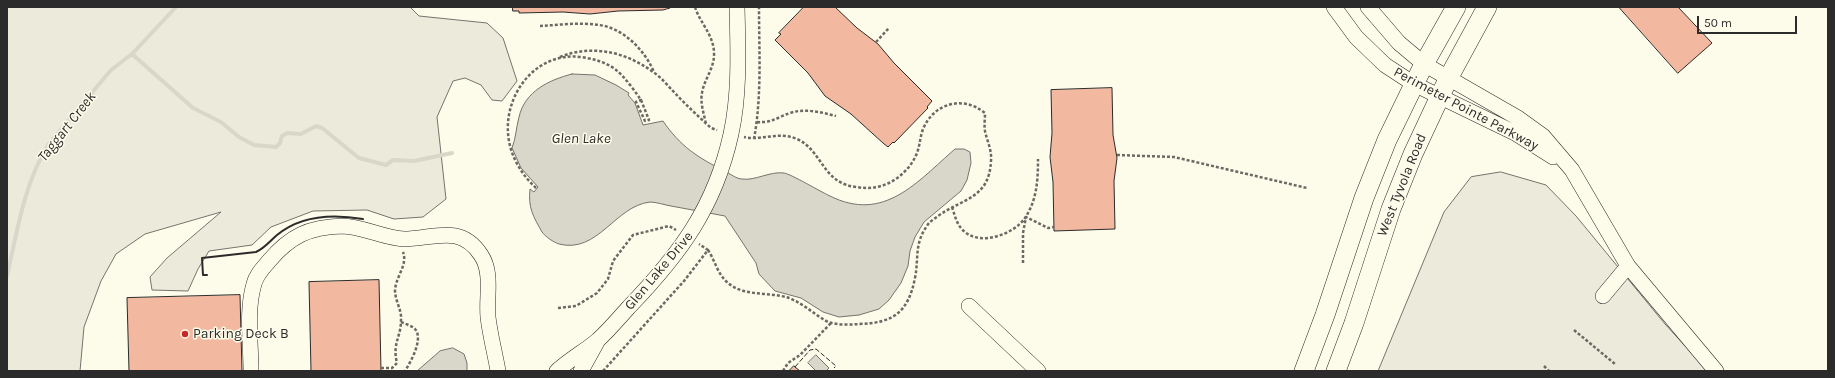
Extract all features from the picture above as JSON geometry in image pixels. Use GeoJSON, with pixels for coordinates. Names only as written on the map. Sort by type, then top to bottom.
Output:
{"type":"FeatureCollection","features":[{"type":"Feature","properties":{"kind":"main road","name":"West Tyvola Road"},"geometry":{"type":"LineString","coordinates":[[1304,371],[1325,315],[1364,198],[1387,140],[1424,64],[1456,7]]}},
{"type":"Feature","properties":{"kind":"main road","name":"West Tyvola Road"},"geometry":{"type":"LineString","coordinates":[[1336,371],[1354,323],[1390,209],[1439,96],[1487,7]]}},
{"type":"Feature","properties":{"kind":"street","name":"Glen Lake Drive"},"geometry":{"type":"LineString","coordinates":[[557,371],[570,359],[598,340],[650,286],[695,227],[714,189],[724,163],[731,135],[737,88],[737,7]]}},
{"type":"Feature","properties":{"kind":"street","name":"Perimeter Pointe Parkway"},"geometry":{"type":"LineString","coordinates":[[1334,7],[1356,37],[1385,65],[1414,84],[1535,144],[1572,170]]}},
{"type":"Feature","properties":{"kind":"street","name":"Perimeter Pointe Parkway"},"geometry":{"type":"LineString","coordinates":[[1368,7],[1399,43],[1424,64],[1518,118],[1543,136],[1572,170],[1628,266],[1716,371]]}},
{"type":"Feature","properties":{"kind":"street"},"geometry":{"type":"LineString","coordinates":[[251,371],[250,311],[254,282],[259,272],[281,247],[293,238],[322,228],[344,226],[385,237],[398,238],[448,234],[459,237],[475,248],[481,254],[486,263],[488,273],[488,318],[498,371]]}},
{"type":"Feature","properties":{"kind":"street"},"geometry":{"type":"LineString","coordinates":[[1603,296],[1628,266]]}},
{"type":"Feature","properties":{"kind":"street"},"geometry":{"type":"LineString","coordinates":[[969,306],[1038,371]]}},
{"type":"Feature","properties":{"kind":"street","name":"Glen Lake Drive"},"geometry":{"type":"LineString","coordinates":[[581,371],[598,340]]}},
{"type":"Feature","properties":{"kind":"path"},"geometry":{"type":"LineString","coordinates":[[695,7],[711,36],[714,52],[713,64],[702,93],[702,107],[706,124]]}},
{"type":"Feature","properties":{"kind":"path"},"geometry":{"type":"LineString","coordinates":[[754,138],[757,122],[760,80],[759,7]]}},
{"type":"Feature","properties":{"kind":"path"},"geometry":{"type":"LineString","coordinates":[[540,26],[590,24],[607,26],[636,45],[645,55],[654,72]]}},
{"type":"Feature","properties":{"kind":"path"},"geometry":{"type":"LineString","coordinates":[[876,42],[889,28]]}},
{"type":"Feature","properties":{"kind":"path"},"geometry":{"type":"LineString","coordinates":[[536,188],[525,176],[513,154],[508,136],[510,115],[516,93],[526,77],[541,66],[571,53],[595,50],[622,55],[638,62],[654,72],[711,128],[731,135],[754,138],[773,135],[798,139],[810,148],[835,180],[852,187],[874,188],[891,182],[907,170],[917,153],[922,130],[932,114],[947,104],[958,103],[984,112],[985,130],[991,152],[990,170],[984,186],[978,194],[952,207],[928,224],[918,242],[914,285],[900,311],[894,318],[872,324],[832,322],[790,298],[739,290],[732,286],[721,274],[708,250]]}},
{"type":"Feature","properties":{"kind":"path"},"geometry":{"type":"LineString","coordinates":[[560,57],[576,56],[595,59],[612,67],[641,100],[649,120],[645,121],[636,102],[641,100]]}},
{"type":"Feature","properties":{"kind":"path"},"geometry":{"type":"LineString","coordinates":[[757,122],[772,122],[788,114],[805,110],[836,116]]}},
{"type":"Feature","properties":{"kind":"path"},"geometry":{"type":"LineString","coordinates":[[1117,155],[1174,157],[1307,188]]}},
{"type":"Feature","properties":{"kind":"path"},"geometry":{"type":"LineString","coordinates":[[1023,264],[1023,233],[1026,217],[1037,190],[1038,159]]}},
{"type":"Feature","properties":{"kind":"path"},"geometry":{"type":"LineString","coordinates":[[952,207],[959,225],[964,231],[976,237],[997,236],[1010,232],[1026,217]]}},
{"type":"Feature","properties":{"kind":"path"},"geometry":{"type":"LineString","coordinates":[[1026,217],[1048,228],[1054,227]]}},
{"type":"Feature","properties":{"kind":"path"},"geometry":{"type":"LineString","coordinates":[[381,368],[392,368],[397,363],[394,349],[401,322],[395,290],[399,274],[405,260],[398,238]]}},
{"type":"Feature","properties":{"kind":"path"},"geometry":{"type":"LineString","coordinates":[[401,322],[415,329],[417,332],[416,350],[413,360],[405,371]]}},
{"type":"Feature","properties":{"kind":"path"},"geometry":{"type":"LineString","coordinates":[[783,371],[788,363],[800,355],[832,322]]}},
{"type":"Feature","properties":{"kind":"path"},"geometry":{"type":"LineString","coordinates":[[1574,330],[1615,364]]}},
{"type":"Feature","properties":{"kind":"path"},"geometry":{"type":"LineString","coordinates":[[1544,366],[1549,371]]}},
{"type":"Feature","properties":{"kind":"shaded area"},"geometry":{"type":"Polygon","coordinates":[[[7,7],[410,7],[419,16],[487,23],[503,38],[517,81],[502,101],[492,100],[481,85],[465,78],[453,81],[437,117],[446,199],[423,217],[394,219],[367,210],[313,211],[271,227],[252,245],[209,251],[198,269],[188,291],[152,290],[150,277],[167,258],[221,212],[145,234],[116,254],[101,281],[84,327],[80,371],[7,371],[7,7]]]}},
{"type":"Feature","properties":{"kind":"shaded area"},"geometry":{"type":"Polygon","coordinates":[[[1501,172],[1546,185],[1576,216],[1665,324],[1708,371],[1378,371],[1444,212],[1471,177],[1501,172]]]}},
{"type":"Feature","properties":{"kind":"water","name":"Glen Lake"},"geometry":{"type":"Polygon","coordinates":[[[572,74],[595,75],[629,93],[628,95],[635,103],[643,125],[663,121],[676,138],[690,150],[706,161],[740,179],[752,179],[773,173],[784,173],[793,176],[830,196],[849,203],[867,205],[883,202],[898,195],[927,174],[955,149],[964,149],[970,152],[971,163],[967,180],[961,191],[924,222],[915,237],[910,251],[908,266],[901,283],[889,300],[879,309],[859,315],[839,317],[823,312],[801,298],[775,291],[759,274],[756,263],[725,216],[650,202],[638,205],[626,212],[596,236],[585,242],[573,245],[559,244],[552,241],[542,232],[536,221],[531,207],[530,189],[534,192],[538,187],[521,168],[512,148],[519,117],[527,100],[539,88],[547,83],[572,74]]]}},
{"type":"Feature","properties":{"kind":"water"},"geometry":{"type":"Polygon","coordinates":[[[453,348],[464,354],[467,363],[467,371],[417,371],[440,351],[453,348]]]}},
{"type":"Feature","properties":{"kind":"water"},"geometry":{"type":"Polygon","coordinates":[[[816,355],[829,368],[826,371],[816,371],[808,363],[816,355]]]}},
{"type":"Feature","properties":{"kind":"building"},"geometry":{"type":"Polygon","coordinates":[[[513,7],[670,8],[663,10],[618,11],[590,14],[563,12],[519,13],[519,11],[513,11],[513,7]]]}},
{"type":"Feature","properties":{"kind":"building"},"geometry":{"type":"Polygon","coordinates":[[[804,7],[835,7],[857,28],[878,44],[894,63],[932,101],[927,107],[928,108],[894,143],[893,142],[888,147],[851,114],[825,96],[808,73],[775,40],[781,34],[779,33],[804,7]]]}},
{"type":"Feature","properties":{"kind":"building"},"geometry":{"type":"Polygon","coordinates":[[[1619,7],[1678,7],[1712,43],[1678,73],[1619,7]]]}},
{"type":"Feature","properties":{"kind":"building"},"geometry":{"type":"Polygon","coordinates":[[[1112,88],[1113,135],[1117,158],[1114,181],[1115,229],[1054,231],[1053,182],[1050,157],[1052,133],[1051,90],[1112,88]]]}},
{"type":"Feature","properties":{"kind":"building"},"geometry":{"type":"Polygon","coordinates":[[[379,280],[381,371],[311,371],[309,282],[379,280]]]}},
{"type":"Feature","properties":{"kind":"building","name":"Parking Deck B"},"geometry":{"type":"Polygon","coordinates":[[[240,295],[242,371],[129,371],[127,298],[240,295]]]}},
{"type":"Feature","properties":{"kind":"building"},"geometry":{"type":"Polygon","coordinates":[[[794,366],[795,367],[800,371],[789,371],[794,366]]]}},
{"type":"Feature","properties":{"kind":"waterway","name":"Taggart Creek"},"geometry":{"type":"LineString","coordinates":[[7,276],[27,192],[48,145],[111,70],[132,54],[176,7]]}},
{"type":"Feature","properties":{"kind":"waterway"},"geometry":{"type":"LineString","coordinates":[[132,54],[193,108],[221,122],[239,137],[254,145],[276,147],[280,143],[282,136],[287,133],[301,134],[316,126],[322,128],[359,158],[386,165],[393,160],[414,161],[452,153]]}},
{"type":"Feature","properties":{"kind":"fence"},"geometry":{"type":"LineString","coordinates":[[795,367],[810,350],[816,349],[836,366],[834,368]]}},
{"type":"Feature","properties":{"kind":"wall"},"geometry":{"type":"LineString","coordinates":[[207,275],[203,275],[202,258],[256,252],[286,228],[296,223],[329,217],[352,217],[363,219]]}},
{"type":"Feature","properties":{"kind":"place","name":"Parking Deck B"},"geometry":{"type":"Point","coordinates":[185,334]}}]}
